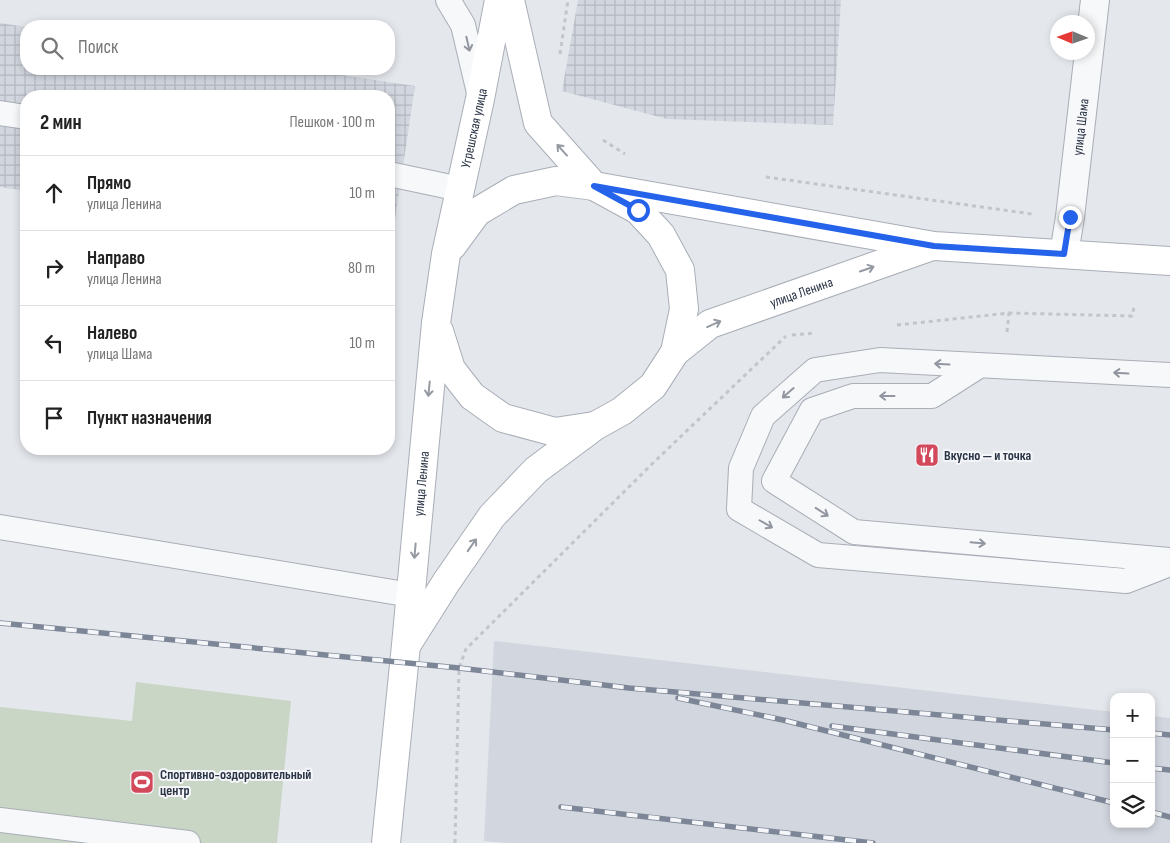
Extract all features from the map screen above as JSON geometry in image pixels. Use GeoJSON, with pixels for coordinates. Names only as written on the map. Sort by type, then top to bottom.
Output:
{"type":"FeatureCollection","features":[{"type":"Feature","properties":{"kind":"main road","name":"Угрешская улица"},"geometry":{"type":"LineString","coordinates":[[446,254],[480,99],[499,0]]}},
{"type":"Feature","properties":{"kind":"main road"},"geometry":{"type":"LineString","coordinates":[[510,0],[538,123],[594,186]]}},
{"type":"Feature","properties":{"kind":"main road","name":"улица Ленина"},"geometry":{"type":"LineString","coordinates":[[386,843],[436,323],[446,254],[477,212],[514,190],[556,181],[594,186],[934,246],[1170,261]]}},
{"type":"Feature","properties":{"kind":"main road","name":"улица Ленина"},"geometry":{"type":"LineString","coordinates":[[594,186],[638,210],[661,235],[680,270],[684,309],[675,352]]}},
{"type":"Feature","properties":{"kind":"main road","name":"улица Ленина"},"geometry":{"type":"LineString","coordinates":[[406,645],[492,516],[536,470],[595,426],[622,411],[653,386],[675,352],[710,324],[934,246]]}},
{"type":"Feature","properties":{"kind":"main road","name":"улица Ленина"},"geometry":{"type":"LineString","coordinates":[[436,323],[451,369],[472,396],[503,418],[554,432],[595,426]]}},
{"type":"Feature","properties":{"kind":"street","name":"улица Шама"},"geometry":{"type":"LineString","coordinates":[[1064,254],[1095,0]]}},
{"type":"Feature","properties":{"kind":"lane"},"geometry":{"type":"LineString","coordinates":[[448,0],[463,24],[480,99]]}},
{"type":"Feature","properties":{"kind":"lane"},"geometry":{"type":"LineString","coordinates":[[0,113],[20,116]]}},
{"type":"Feature","properties":{"kind":"lane"},"geometry":{"type":"LineString","coordinates":[[395,175],[460,188]]}},
{"type":"Feature","properties":{"kind":"lane"},"geometry":{"type":"LineString","coordinates":[[1170,375],[880,360],[815,370],[762,416],[741,468],[739,508],[818,555],[1126,580],[1170,562]]}},
{"type":"Feature","properties":{"kind":"lane"},"geometry":{"type":"LineString","coordinates":[[979,366],[932,396],[854,396],[812,410],[774,481],[854,532],[1170,562]]}},
{"type":"Feature","properties":{"kind":"lane"},"geometry":{"type":"LineString","coordinates":[[0,527],[411,595]]}},
{"type":"Feature","properties":{"kind":"lane"},"geometry":{"type":"LineString","coordinates":[[0,820],[137,840],[188,843]]}},
{"type":"Feature","properties":{"kind":"path"},"geometry":{"type":"LineString","coordinates":[[560,59],[568,0]]}},
{"type":"Feature","properties":{"kind":"path"},"geometry":{"type":"LineString","coordinates":[[602,139],[626,155]]}},
{"type":"Feature","properties":{"kind":"path"},"geometry":{"type":"LineString","coordinates":[[762,177],[1070,217]]}},
{"type":"Feature","properties":{"kind":"shaded area"},"geometry":{"type":"Polygon","coordinates":[[[578,0],[841,0],[833,125],[667,119],[562,91],[578,0]]]}},
{"type":"Feature","properties":{"kind":"shaded area"},"geometry":{"type":"Polygon","coordinates":[[[0,23],[20,26],[20,75],[341,75],[415,86],[395,219],[395,90],[20,90],[20,190],[0,187],[0,23]]]}},
{"type":"Feature","properties":{"kind":"shaded area"},"geometry":{"type":"Polygon","coordinates":[[[494,641],[1110,712],[1110,828],[1155,828],[1155,716],[1170,718],[1170,843],[507,843],[484,841],[494,641]]]}},
{"type":"Feature","properties":{"kind":"green space","name":"Спортивно-оздоровительный центр"},"geometry":{"type":"Polygon","coordinates":[[[136,682],[291,701],[277,843],[0,843],[0,707],[132,721],[136,682]]]}},
{"type":"Feature","properties":{"kind":"railway"},"geometry":{"type":"LineString","coordinates":[[0,623],[459,668],[629,688],[1110,730]]}},
{"type":"Feature","properties":{"kind":"railway"},"geometry":{"type":"LineString","coordinates":[[678,698],[783,720],[1110,802]]}},
{"type":"Feature","properties":{"kind":"railway"},"geometry":{"type":"LineString","coordinates":[[832,726],[1110,762]]}},
{"type":"Feature","properties":{"kind":"railway"},"geometry":{"type":"LineString","coordinates":[[1155,733],[1170,735]]}},
{"type":"Feature","properties":{"kind":"railway"},"geometry":{"type":"LineString","coordinates":[[1155,768],[1170,770]]}},
{"type":"Feature","properties":{"kind":"railway"},"geometry":{"type":"LineString","coordinates":[[561,807],[873,843]]}},
{"type":"Feature","properties":{"kind":"railway"},"geometry":{"type":"LineString","coordinates":[[1155,813],[1170,817]]}},
{"type":"Feature","properties":{"kind":"place","name":"Вкусно — и точка"},"geometry":{"type":"Point","coordinates":[927,455]}},
{"type":"Feature","properties":{"kind":"place","name":"Спортивно-оздоровительный центр"},"geometry":{"type":"Point","coordinates":[142,782]}},
{"type":"Feature","properties":{"kind":"route"},"geometry":{"type":"LineString","coordinates":[[638,210],[594,186],[934,246],[1064,254],[1070,217]]}}]}
